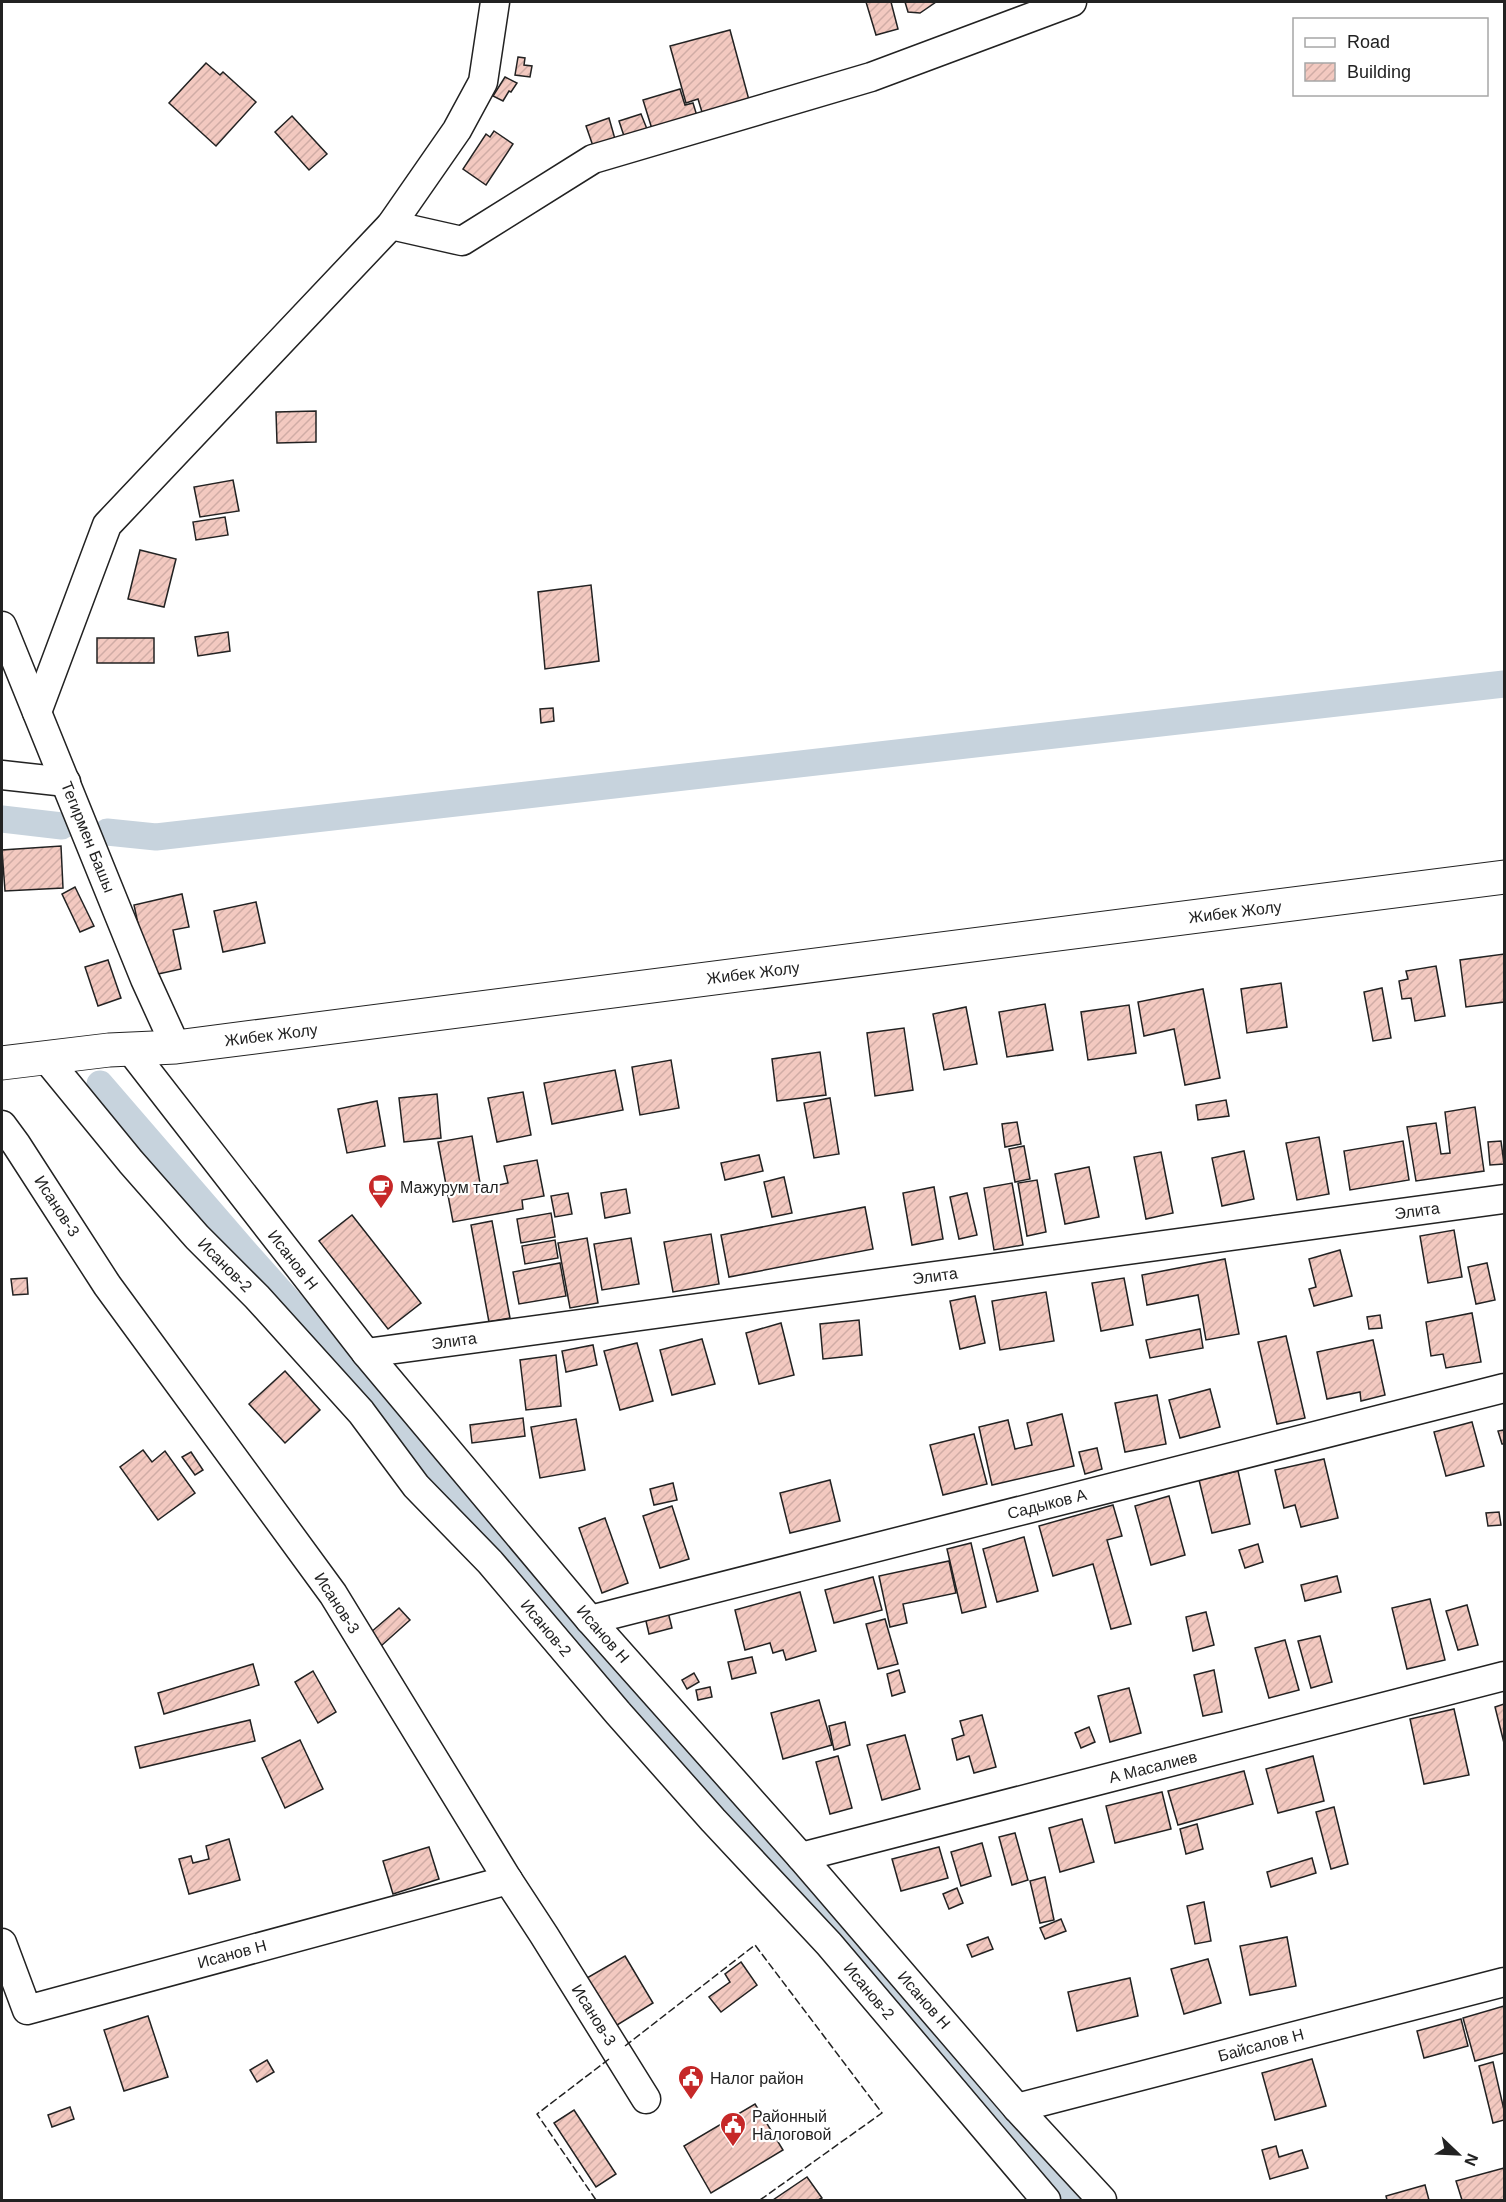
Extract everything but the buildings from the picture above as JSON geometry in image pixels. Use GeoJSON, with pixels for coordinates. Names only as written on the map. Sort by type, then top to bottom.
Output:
{"type":"FeatureCollection","features":[{"type":"Feature","properties":{"kind":"main road","name":"Жибек Жолу"},"geometry":{"type":"LineString","coordinates":[[2,1062],[129,1048],[176,1047],[1504,877]]}},
{"type":"Feature","properties":{"kind":"street"},"geometry":{"type":"LineString","coordinates":[[37,712],[107,525],[392,225],[457,130],[483,82],[495,2]]}},
{"type":"Feature","properties":{"kind":"street"},"geometry":{"type":"LineString","coordinates":[[392,225],[462,241],[593,159],[871,77],[1072,2]]}},
{"type":"Feature","properties":{"kind":"street","name":"Тегирмен Башы"},"geometry":{"type":"LineString","coordinates":[[2,626],[145,979],[176,1047]]}},
{"type":"Feature","properties":{"kind":"street"},"geometry":{"type":"LineString","coordinates":[[2,775],[66,782]]}},
{"type":"Feature","properties":{"kind":"street","name":"Исанов Н"},"geometry":{"type":"LineString","coordinates":[[129,1048],[366,1353],[590,1620],[801,1857],[1017,2108],[1102,2200]]}},
{"type":"Feature","properties":{"kind":"street","name":"Исанов-2"},"geometry":{"type":"LineString","coordinates":[[45,1057],[131,1162],[190,1229],[257,1297],[361,1412],[416,1486],[490,1562],[618,1713],[713,1820],[830,1944],[1046,2200]]}},
{"type":"Feature","properties":{"kind":"street","name":"Исанов-3"},"geometry":{"type":"LineString","coordinates":[[2,1125],[107,1285],[333,1594],[508,1880],[646,2099]]}},
{"type":"Feature","properties":{"kind":"street","name":"Элита"},"geometry":{"type":"LineString","coordinates":[[366,1353],[1504,1199]]}},
{"type":"Feature","properties":{"kind":"street","name":"Садыков А"},"geometry":{"type":"LineString","coordinates":[[590,1620],[1504,1388]]}},
{"type":"Feature","properties":{"kind":"street","name":"А Масалиев"},"geometry":{"type":"LineString","coordinates":[[801,1857],[1504,1676]]}},
{"type":"Feature","properties":{"kind":"street","name":"Исанов Н"},"geometry":{"type":"LineString","coordinates":[[2,1943],[27,2010],[508,1880]]}},
{"type":"Feature","properties":{"kind":"street","name":"Байсалов Н"},"geometry":{"type":"LineString","coordinates":[[1017,2108],[1504,1982]]}},
{"type":"Feature","properties":{"kind":"waterway"},"geometry":{"type":"LineString","coordinates":[[107,832],[156,837],[1504,684]]}},
{"type":"Feature","properties":{"kind":"waterway"},"geometry":{"type":"LineString","coordinates":[[2,819],[62,826]]}},
{"type":"Feature","properties":{"kind":"waterway"},"geometry":{"type":"LineString","coordinates":[[100,1084],[245,1252],[507,1547],[840,1934],[1075,2200]]}},
{"type":"Feature","properties":{"kind":"fence"},"geometry":{"type":"LineString","coordinates":[[625,2046],[755,1945],[882,2113],[760,2200]]}},
{"type":"Feature","properties":{"kind":"fence"},"geometry":{"type":"LineString","coordinates":[[596,2200],[537,2114],[609,2059]]}},
{"type":"Feature","properties":{"kind":"place","name":"Мажурум тал"},"geometry":{"type":"Point","coordinates":[381,1210]}},
{"type":"Feature","properties":{"kind":"place","name":"Налог район"},"geometry":{"type":"Point","coordinates":[691,2101]}},
{"type":"Feature","properties":{"kind":"place","name":"Районный Налоговой"},"geometry":{"type":"Point","coordinates":[733,2148]}}]}
